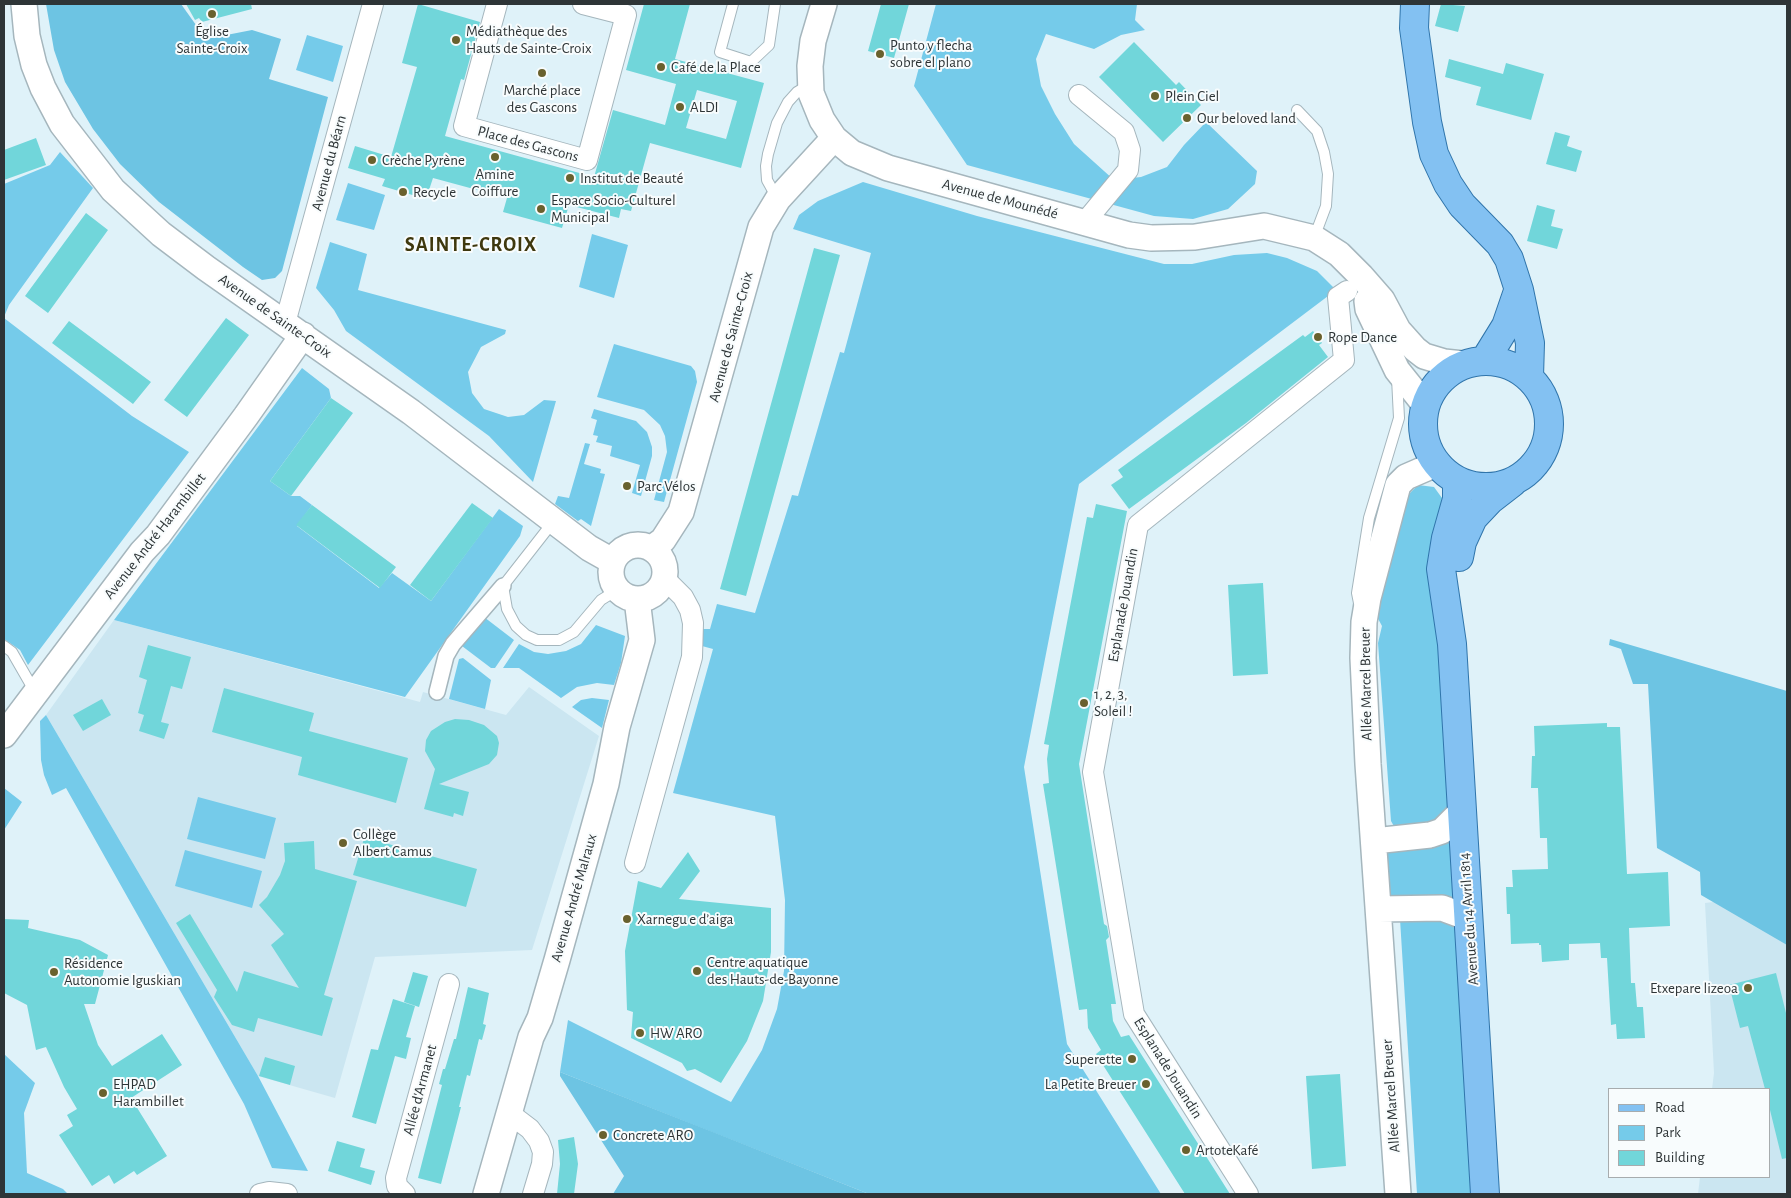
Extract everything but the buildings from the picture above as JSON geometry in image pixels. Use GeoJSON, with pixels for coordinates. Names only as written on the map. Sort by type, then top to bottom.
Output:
{"type":"FeatureCollection","features":[{"type":"Feature","properties":{"kind":"main road"},"geometry":{"type":"LineString","coordinates":[[1415,4],[1414,28],[1427,122],[1434,154],[1448,184],[1462,205],[1500,244],[1514,270],[1530,343],[1529,377]]}},
{"type":"Feature","properties":{"kind":"main road"},"geometry":{"type":"LineString","coordinates":[[1474,362],[1512,366],[1529,377],[1540,390],[1547,404],[1549,424],[1547,441],[1540,458],[1529,471],[1514,481],[1495,487],[1476,487],[1446,472],[1428,449],[1423,433],[1425,405],[1436,385],[1448,373],[1474,362],[1506,326],[1518,290]]}},
{"type":"Feature","properties":{"kind":"main road","name":"Avenue du 14 Avril 1814"},"geometry":{"type":"LineString","coordinates":[[1446,472],[1457,499],[1441,569],[1452,644],[1485,1194]]}},
{"type":"Feature","properties":{"kind":"main road","name":"Avenue du 14 Avril 1814"},"geometry":{"type":"LineString","coordinates":[[1452,644],[1457,568],[1462,542],[1473,518],[1490,500],[1514,481]]}},
{"type":"Feature","properties":{"kind":"street","name":"Avenue de Sainte-Croix"},"geometry":{"type":"LineString","coordinates":[[24,4],[27,36],[34,65],[43,88],[62,124],[113,190],[161,234],[411,412],[553,522],[589,548],[612,561]]}},
{"type":"Feature","properties":{"kind":"street","name":"Avenue du Béarn"},"geometry":{"type":"LineString","coordinates":[[294,329],[374,4]]}},
{"type":"Feature","properties":{"kind":"street","name":"Place des Gascons"},"geometry":{"type":"LineString","coordinates":[[497,4],[464,126],[586,160],[626,16],[583,4]]}},
{"type":"Feature","properties":{"kind":"street","name":"Avenue de Mounédé"},"geometry":{"type":"LineString","coordinates":[[824,4],[813,41],[810,84],[814,104],[834,138],[864,159],[888,168],[1129,235],[1151,238],[1195,237],[1264,226],[1314,238],[1339,254],[1355,286],[1382,300],[1398,330],[1414,349],[1424,356],[1444,362],[1474,362]]}},
{"type":"Feature","properties":{"kind":"street"},"geometry":{"type":"LineString","coordinates":[[1079,95],[1124,132],[1130,150],[1128,170],[1085,222]]}},
{"type":"Feature","properties":{"kind":"street","name":"Avenue de Sainte-Croix"},"geometry":{"type":"LineString","coordinates":[[652,548],[663,540],[681,512],[762,227],[778,199],[834,138]]}},
{"type":"Feature","properties":{"kind":"street"},"geometry":{"type":"LineString","coordinates":[[1355,286],[1368,308],[1397,370],[1425,405]]}},
{"type":"Feature","properties":{"kind":"street","name":"Esplanade Jouandin"},"geometry":{"type":"LineString","coordinates":[[1248,1194],[1134,1014],[1093,772],[1138,525],[1344,360],[1338,296],[1355,286]]}},
{"type":"Feature","properties":{"kind":"street","name":"Avenue André Harambillet"},"geometry":{"type":"LineString","coordinates":[[4,735],[246,416],[294,329]]}},
{"type":"Feature","properties":{"kind":"street","name":"Allée Marcel Breuer"},"geometry":{"type":"LineString","coordinates":[[1398,1194],[1366,724],[1364,622],[1382,540],[1398,485],[1406,477],[1446,472]]}},
{"type":"Feature","properties":{"kind":"street"},"geometry":{"type":"LineString","coordinates":[[634,544],[652,548],[663,561],[664,578],[654,593],[627,594],[611,576],[612,561],[618,553],[634,544]]}},
{"type":"Feature","properties":{"kind":"street"},"geometry":{"type":"LineString","coordinates":[[635,863],[692,656],[693,623],[690,610],[683,597],[664,578]]}},
{"type":"Feature","properties":{"kind":"street"},"geometry":{"type":"LineString","coordinates":[[437,692],[446,656],[453,644],[503,586]]}},
{"type":"Feature","properties":{"kind":"street","name":"Avenue André Malraux"},"geometry":{"type":"LineString","coordinates":[[486,1194],[530,1037],[540,1018],[557,960],[606,784],[617,727],[640,648],[642,627],[627,594]]}},
{"type":"Feature","properties":{"kind":"street"},"geometry":{"type":"LineString","coordinates":[[1374,841],[1430,835],[1442,831],[1461,812]]}},
{"type":"Feature","properties":{"kind":"street"},"geometry":{"type":"LineString","coordinates":[[1379,908],[1442,908],[1469,918]]}},
{"type":"Feature","properties":{"kind":"street","name":"Allée d'Armanet"},"geometry":{"type":"LineString","coordinates":[[405,1194],[397,1186],[396,1178],[449,984]]}},
{"type":"Feature","properties":{"kind":"street"},"geometry":{"type":"LineString","coordinates":[[509,1113],[530,1129],[540,1141],[543,1152],[542,1164],[533,1194]]}},
{"type":"Feature","properties":{"kind":"street"},"geometry":{"type":"LineString","coordinates":[[260,1194],[269,1192],[286,1194]]}},
{"type":"Feature","properties":{"kind":"lane"},"geometry":{"type":"LineString","coordinates":[[733,4],[720,52],[751,62],[769,45],[775,4]]}},
{"type":"Feature","properties":{"kind":"lane"},"geometry":{"type":"LineString","coordinates":[[778,199],[767,180],[766,166],[770,147],[777,123],[788,102],[797,92],[810,84]]}},
{"type":"Feature","properties":{"kind":"lane"},"geometry":{"type":"LineString","coordinates":[[1297,110],[1317,131],[1324,152],[1328,174],[1326,206],[1314,238]]}},
{"type":"Feature","properties":{"kind":"lane"},"geometry":{"type":"LineString","coordinates":[[1364,622],[1357,593],[1369,518],[1399,418],[1398,330]]}},
{"type":"Feature","properties":{"kind":"lane"},"geometry":{"type":"LineString","coordinates":[[553,522],[503,586],[507,609],[516,626],[526,635],[537,640],[560,640],[574,632],[601,600],[627,594]]}},
{"type":"Feature","properties":{"kind":"lane"},"geometry":{"type":"LineString","coordinates":[[4,646],[12,652],[35,692]]}},
{"type":"Feature","properties":{"kind":"shaded area"},"geometry":{"type":"Polygon","coordinates":[[[46,4],[181,4],[206,39],[252,30],[281,39],[269,79],[328,97],[282,271],[275,278],[262,280],[243,267],[159,202],[120,164],[93,129],[65,82],[54,50],[46,4]]]}},
{"type":"Feature","properties":{"kind":"shaded area","name":"Collège Albert Camus"},"geometry":{"type":"Polygon","coordinates":[[[114,620],[420,702],[423,692],[506,715],[529,687],[599,736],[532,950],[375,957],[335,1098],[258,1076],[46,715],[114,620]]]}},
{"type":"Feature","properties":{"kind":"shaded area"},"geometry":{"type":"Polygon","coordinates":[[[1610,639],[1787,691],[1787,945],[1701,895],[1700,872],[1657,848],[1648,684],[1633,684],[1621,649],[1609,645],[1610,639]]]}},
{"type":"Feature","properties":{"kind":"shaded area","name":"Etxepare lizeoa"},"geometry":{"type":"Polygon","coordinates":[[[1787,893],[1787,1194],[1698,1194],[1700,1178],[1771,1178],[1771,1088],[1712,1088],[1714,1073],[1705,903],[1787,893]]]}},
{"type":"Feature","properties":{"kind":"shaded area"},"geometry":{"type":"Polygon","coordinates":[[[560,1072],[869,1194],[613,1194],[624,1176],[560,1076],[560,1072]]]}},
{"type":"Feature","properties":{"kind":"green space"},"geometry":{"type":"Polygon","coordinates":[[[936,4],[1137,4],[1135,20],[1145,30],[1121,35],[1094,49],[1046,34],[1036,59],[1041,86],[1055,114],[1074,144],[1114,180],[1141,177],[1167,167],[1184,145],[1206,122],[1257,171],[1255,184],[1228,209],[1193,219],[1154,216],[967,165],[914,86],[936,4]]]}},
{"type":"Feature","properties":{"kind":"green space"},"geometry":{"type":"Polygon","coordinates":[[[307,35],[343,46],[333,82],[296,70],[307,35]]]}},
{"type":"Feature","properties":{"kind":"green space"},"geometry":{"type":"Polygon","coordinates":[[[60,152],[93,188],[9,305],[4,317],[4,184],[50,165],[60,152]]]}},
{"type":"Feature","properties":{"kind":"green space"},"geometry":{"type":"Polygon","coordinates":[[[863,182],[977,216],[1164,264],[1192,264],[1234,255],[1267,253],[1287,258],[1317,271],[1336,290],[1079,484],[1024,767],[1067,1044],[1161,1194],[869,1194],[560,1072],[568,1020],[731,1102],[762,1050],[777,1009],[784,971],[785,900],[775,816],[673,793],[713,649],[702,646],[702,629],[710,629],[717,604],[755,613],[792,495],[798,496],[840,352],[844,353],[871,253],[793,229],[799,215],[818,201],[863,182]]]}},
{"type":"Feature","properties":{"kind":"green space"},"geometry":{"type":"Polygon","coordinates":[[[348,183],[385,195],[374,230],[336,220],[348,183]]]}},
{"type":"Feature","properties":{"kind":"green space"},"geometry":{"type":"Polygon","coordinates":[[[592,234],[628,245],[614,298],[579,287],[592,234]]]}},
{"type":"Feature","properties":{"kind":"green space"},"geometry":{"type":"Polygon","coordinates":[[[330,242],[367,254],[358,290],[506,330],[505,334],[481,347],[468,372],[472,393],[484,409],[508,417],[524,415],[544,400],[556,401],[533,482],[489,436],[346,331],[334,310],[316,288],[330,242]]]}},
{"type":"Feature","properties":{"kind":"green space"},"geometry":{"type":"Polygon","coordinates":[[[4,318],[132,416],[189,452],[28,665],[20,650],[4,639],[4,318]]]}},
{"type":"Feature","properties":{"kind":"green space"},"geometry":{"type":"Polygon","coordinates":[[[614,344],[691,366],[695,371],[697,382],[664,502],[654,500],[667,452],[665,436],[660,425],[644,410],[597,397],[614,344]]]}},
{"type":"Feature","properties":{"kind":"green space"},"geometry":{"type":"Polygon","coordinates":[[[302,368],[329,389],[331,398],[270,481],[291,496],[300,496],[312,505],[297,526],[379,588],[392,573],[431,601],[499,509],[523,526],[520,536],[405,697],[114,620],[302,368]]]}},
{"type":"Feature","properties":{"kind":"green space"},"geometry":{"type":"Polygon","coordinates":[[[594,409],[636,421],[647,432],[652,447],[652,456],[641,496],[632,493],[640,465],[610,456],[612,446],[596,442],[598,436],[593,435],[597,420],[591,418],[594,409]]]}},
{"type":"Feature","properties":{"kind":"green space"},"geometry":{"type":"Polygon","coordinates":[[[585,443],[590,444],[584,464],[601,469],[600,473],[605,474],[591,526],[581,519],[578,521],[555,504],[558,496],[569,498],[585,443]]]}},
{"type":"Feature","properties":{"kind":"green space"},"geometry":{"type":"Polygon","coordinates":[[[1418,485],[1434,487],[1442,498],[1439,513],[1452,810],[1435,824],[1395,828],[1391,821],[1378,643],[1382,626],[1375,613],[1402,501],[1418,485]]]}},
{"type":"Feature","properties":{"kind":"green space"},"geometry":{"type":"Polygon","coordinates":[[[484,617],[514,640],[495,668],[491,668],[462,646],[481,618],[484,617]]]}},
{"type":"Feature","properties":{"kind":"green space"},"geometry":{"type":"Polygon","coordinates":[[[596,625],[625,636],[621,663],[614,685],[597,683],[577,687],[561,698],[519,668],[503,668],[519,644],[534,652],[548,654],[566,651],[581,644],[596,625]]]}},
{"type":"Feature","properties":{"kind":"green space"},"geometry":{"type":"Polygon","coordinates":[[[463,658],[491,680],[485,709],[449,699],[459,659],[463,658]]]}},
{"type":"Feature","properties":{"kind":"green space"},"geometry":{"type":"Polygon","coordinates":[[[592,698],[609,700],[602,728],[572,707],[581,700],[592,698]]]}},
{"type":"Feature","properties":{"kind":"green space"},"geometry":{"type":"Polygon","coordinates":[[[46,715],[258,1076],[308,1171],[272,1168],[244,1104],[66,788],[52,795],[44,775],[41,760],[40,721],[46,715]]]}},
{"type":"Feature","properties":{"kind":"green space"},"geometry":{"type":"Polygon","coordinates":[[[4,788],[22,802],[4,830],[4,788]]]}},
{"type":"Feature","properties":{"kind":"green space"},"geometry":{"type":"Polygon","coordinates":[[[198,797],[276,818],[265,859],[187,839],[198,797]]]}},
{"type":"Feature","properties":{"kind":"green space"},"geometry":{"type":"Polygon","coordinates":[[[1450,831],[1457,902],[1389,900],[1386,845],[1450,831]]]}},
{"type":"Feature","properties":{"kind":"green space"},"geometry":{"type":"Polygon","coordinates":[[[185,850],[262,871],[252,908],[175,886],[185,850]]]}},
{"type":"Feature","properties":{"kind":"green space"},"geometry":{"type":"Polygon","coordinates":[[[1438,915],[1452,924],[1456,931],[1475,1194],[1417,1194],[1400,919],[1438,915]]]}},
{"type":"Feature","properties":{"kind":"green space"},"geometry":{"type":"Polygon","coordinates":[[[4,1054],[35,1083],[24,1113],[27,1173],[63,1189],[68,1194],[4,1194],[4,1054]]]}},
{"type":"Feature","properties":{"kind":"place","name":"Église Sainte-Croix"},"geometry":{"type":"Point","coordinates":[212,14]}},
{"type":"Feature","properties":{"kind":"place","name":"Médiathèque des Hauts de Sainte-Croix"},"geometry":{"type":"Point","coordinates":[456,40]}},
{"type":"Feature","properties":{"kind":"place","name":"Punto y flecha sobre el plano"},"geometry":{"type":"Point","coordinates":[880,54]}},
{"type":"Feature","properties":{"kind":"place","name":"Café de la Place"},"geometry":{"type":"Point","coordinates":[661,67]}},
{"type":"Feature","properties":{"kind":"place","name":"Marché place des Gascons"},"geometry":{"type":"Point","coordinates":[542,73]}},
{"type":"Feature","properties":{"kind":"place","name":"Plein Ciel"},"geometry":{"type":"Point","coordinates":[1155,96]}},
{"type":"Feature","properties":{"kind":"place","name":"ALDI"},"geometry":{"type":"Point","coordinates":[680,107]}},
{"type":"Feature","properties":{"kind":"place","name":"Our beloved land"},"geometry":{"type":"Point","coordinates":[1187,118]}},
{"type":"Feature","properties":{"kind":"place","name":"Amine Coiffure"},"geometry":{"type":"Point","coordinates":[495,157]}},
{"type":"Feature","properties":{"kind":"place","name":"Crèche Pyrène"},"geometry":{"type":"Point","coordinates":[372,160]}},
{"type":"Feature","properties":{"kind":"place","name":"Institut de Beauté"},"geometry":{"type":"Point","coordinates":[570,178]}},
{"type":"Feature","properties":{"kind":"place","name":"Recycle"},"geometry":{"type":"Point","coordinates":[403,192]}},
{"type":"Feature","properties":{"kind":"place","name":"Espace Socio-Culturel Municipal"},"geometry":{"type":"Point","coordinates":[541,209]}},
{"type":"Feature","properties":{"kind":"place","name":"Rope Dance"},"geometry":{"type":"Point","coordinates":[1318,337]}},
{"type":"Feature","properties":{"kind":"place","name":"Parc Vélos"},"geometry":{"type":"Point","coordinates":[627,486]}},
{"type":"Feature","properties":{"kind":"place","name":"1, 2, 3, Soleil !"},"geometry":{"type":"Point","coordinates":[1084,703]}},
{"type":"Feature","properties":{"kind":"place","name":"Collège Albert Camus"},"geometry":{"type":"Point","coordinates":[343,843]}},
{"type":"Feature","properties":{"kind":"place","name":"Xarnegu e d’aiga"},"geometry":{"type":"Point","coordinates":[627,919]}},
{"type":"Feature","properties":{"kind":"place","name":"Centre aquatique des Hauts-de-Bayonne"},"geometry":{"type":"Point","coordinates":[697,971]}},
{"type":"Feature","properties":{"kind":"place","name":"Résidence Autonomie Iguskian"},"geometry":{"type":"Point","coordinates":[54,972]}},
{"type":"Feature","properties":{"kind":"place","name":"Etxepare lizeoa"},"geometry":{"type":"Point","coordinates":[1748,988]}},
{"type":"Feature","properties":{"kind":"place","name":"HW ARO"},"geometry":{"type":"Point","coordinates":[640,1033]}},
{"type":"Feature","properties":{"kind":"place","name":"Superette"},"geometry":{"type":"Point","coordinates":[1132,1059]}},
{"type":"Feature","properties":{"kind":"place","name":"La Petite Breuer"},"geometry":{"type":"Point","coordinates":[1146,1084]}},
{"type":"Feature","properties":{"kind":"place","name":"EHPAD Harambillet"},"geometry":{"type":"Point","coordinates":[103,1093]}},
{"type":"Feature","properties":{"kind":"place","name":"Concrete ARO"},"geometry":{"type":"Point","coordinates":[603,1135]}},
{"type":"Feature","properties":{"kind":"place","name":"ArtoteKafé"},"geometry":{"type":"Point","coordinates":[1186,1150]}},
{"type":"Feature","properties":{"kind":"district","name":"SAINTE-CROIX"},"geometry":{"type":"Point","coordinates":[471,245]}}]}
